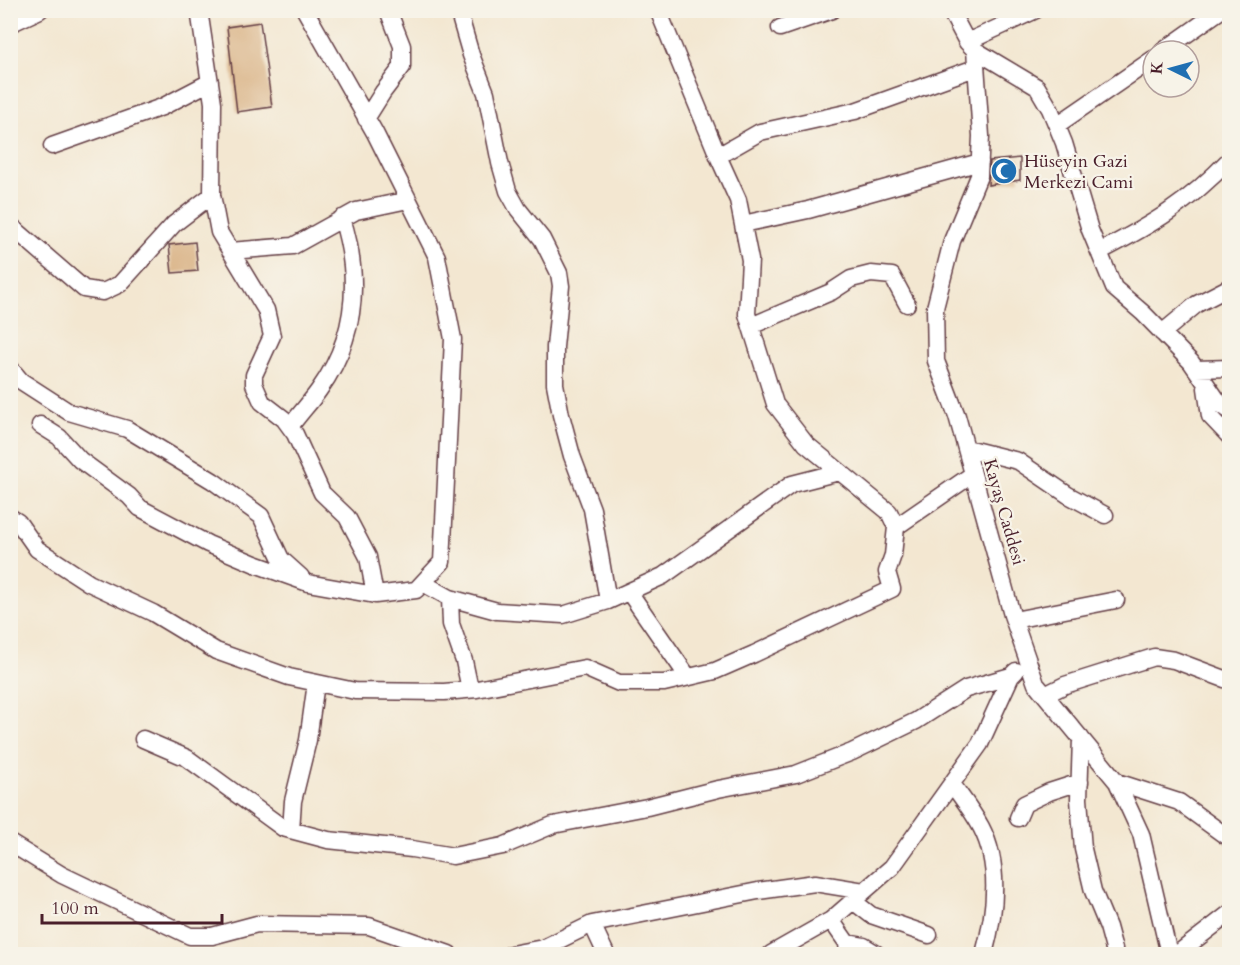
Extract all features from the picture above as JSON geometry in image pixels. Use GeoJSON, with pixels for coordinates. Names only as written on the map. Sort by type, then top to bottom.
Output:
{"type":"FeatureCollection","features":[{"type":"Feature","properties":{"kind":"street"},"geometry":{"type":"LineString","coordinates":[[10,24],[40,10]]}},
{"type":"Feature","properties":{"kind":"street"},"geometry":{"type":"LineString","coordinates":[[199,10],[213,103],[212,195],[219,232],[266,310],[272,336],[254,375],[254,384],[262,402],[284,419],[290,427],[322,492],[347,517],[368,557],[375,595]]}},
{"type":"Feature","properties":{"kind":"street"},"geometry":{"type":"LineString","coordinates":[[40,425],[59,437],[80,460],[129,496],[140,508],[208,544],[308,584],[375,595],[416,590],[442,562],[453,339],[437,257],[366,119],[304,10]]}},
{"type":"Feature","properties":{"kind":"street"},"geometry":{"type":"LineString","coordinates":[[366,119],[402,67],[402,46],[387,10]]}},
{"type":"Feature","properties":{"kind":"street"},"geometry":{"type":"LineString","coordinates":[[458,10],[471,55],[489,100],[500,163],[508,191],[518,209],[542,239],[559,273],[561,286],[555,346],[555,384],[572,456],[592,509],[608,601]]}},
{"type":"Feature","properties":{"kind":"street"},"geometry":{"type":"LineString","coordinates":[[10,517],[18,522],[37,549],[89,583],[153,612],[216,651],[289,677],[355,691],[444,692],[585,668],[619,683],[664,683],[715,671],[892,589],[887,572],[893,555],[896,527],[889,512],[806,444],[775,404],[747,314],[750,260],[738,200],[658,10]]}},
{"type":"Feature","properties":{"kind":"street"},"geometry":{"type":"LineString","coordinates":[[780,28],[832,10]]}},
{"type":"Feature","properties":{"kind":"street"},"geometry":{"type":"LineString","coordinates":[[950,10],[971,46],[1036,87],[1057,125],[1099,252],[1114,288],[1143,313],[1196,369],[1220,404],[1230,411]]}},
{"type":"Feature","properties":{"kind":"street"},"geometry":{"type":"LineString","coordinates":[[971,46],[1036,10]]}},
{"type":"Feature","properties":{"kind":"street"},"geometry":{"type":"LineString","coordinates":[[1180,39],[1221,10]]}},
{"type":"Feature","properties":{"kind":"street","name":"Kayaş Caddesi"},"geometry":{"type":"LineString","coordinates":[[971,46],[981,136],[979,176],[952,240],[935,308],[936,361],[957,416],[1014,620],[1036,684],[1117,782],[1141,834],[1170,954]]}},
{"type":"Feature","properties":{"kind":"street"},"geometry":{"type":"LineString","coordinates":[[1057,125],[1141,67]]}},
{"type":"Feature","properties":{"kind":"street"},"geometry":{"type":"LineString","coordinates":[[718,156],[760,132],[855,111],[975,68]]}},
{"type":"Feature","properties":{"kind":"street"},"geometry":{"type":"LineString","coordinates":[[52,146],[162,107],[210,82]]}},
{"type":"Feature","properties":{"kind":"street"},"geometry":{"type":"LineString","coordinates":[[1099,252],[1144,229],[1172,211],[1205,185],[1230,159]]}},
{"type":"Feature","properties":{"kind":"street"},"geometry":{"type":"LineString","coordinates":[[743,225],[808,210],[980,162]]}},
{"type":"Feature","properties":{"kind":"street"},"geometry":{"type":"LineString","coordinates":[[10,225],[84,289],[103,292],[120,284],[174,224],[212,195]]}},
{"type":"Feature","properties":{"kind":"street"},"geometry":{"type":"LineString","coordinates":[[230,251],[293,246],[356,211],[408,200]]}},
{"type":"Feature","properties":{"kind":"street"},"geometry":{"type":"LineString","coordinates":[[290,427],[319,390],[337,357],[352,317],[354,282],[351,245],[342,218]]}},
{"type":"Feature","properties":{"kind":"street"},"geometry":{"type":"LineString","coordinates":[[750,326],[831,292],[851,279],[871,274],[892,276],[907,304]]}},
{"type":"Feature","properties":{"kind":"street"},"geometry":{"type":"LineString","coordinates":[[1162,333],[1197,304],[1230,287]]}},
{"type":"Feature","properties":{"kind":"street"},"geometry":{"type":"LineString","coordinates":[[10,368],[21,381],[69,412],[126,429],[213,480],[261,516],[281,559],[308,584]]}},
{"type":"Feature","properties":{"kind":"street"},"geometry":{"type":"LineString","coordinates":[[1196,369],[1230,368]]}},
{"type":"Feature","properties":{"kind":"street"},"geometry":{"type":"LineString","coordinates":[[1206,384],[1210,416],[1230,436]]}},
{"type":"Feature","properties":{"kind":"street"},"geometry":{"type":"LineString","coordinates":[[966,448],[1018,461],[1068,495],[1105,515]]}},
{"type":"Feature","properties":{"kind":"street"},"geometry":{"type":"LineString","coordinates":[[423,583],[450,598],[497,611],[563,615],[608,601],[663,576],[792,484],[839,472]]}},
{"type":"Feature","properties":{"kind":"street"},"geometry":{"type":"LineString","coordinates":[[896,527],[973,474]]}},
{"type":"Feature","properties":{"kind":"street"},"geometry":{"type":"LineString","coordinates":[[629,591],[688,677]]}},
{"type":"Feature","properties":{"kind":"street"},"geometry":{"type":"LineString","coordinates":[[450,598],[451,624],[464,660],[470,689]]}},
{"type":"Feature","properties":{"kind":"street"},"geometry":{"type":"LineString","coordinates":[[1014,620],[1116,600]]}},
{"type":"Feature","properties":{"kind":"street"},"geometry":{"type":"LineString","coordinates":[[1045,695],[1065,685],[1154,657],[1174,660],[1230,681]]}},
{"type":"Feature","properties":{"kind":"street"},"geometry":{"type":"LineString","coordinates":[[771,954],[831,920],[892,867],[980,744],[1011,676],[1028,661]]}},
{"type":"Feature","properties":{"kind":"street"},"geometry":{"type":"LineString","coordinates":[[143,739],[187,758],[283,828],[328,840],[453,856],[503,846],[553,825],[796,774],[852,752],[916,721],[966,689],[1011,676]]}},
{"type":"Feature","properties":{"kind":"street"},"geometry":{"type":"LineString","coordinates":[[291,830],[293,801],[308,740],[316,683]]}},
{"type":"Feature","properties":{"kind":"street"},"geometry":{"type":"LineString","coordinates":[[1081,738],[1083,849],[1093,891],[1108,927],[1114,949]]}},
{"type":"Feature","properties":{"kind":"street"},"geometry":{"type":"LineString","coordinates":[[1018,818],[1024,804],[1048,792],[1080,782]]}},
{"type":"Feature","properties":{"kind":"street"},"geometry":{"type":"LineString","coordinates":[[1117,782],[1179,801],[1230,839]]}},
{"type":"Feature","properties":{"kind":"street"},"geometry":{"type":"LineString","coordinates":[[952,784],[981,827],[990,851],[994,875],[992,918],[984,954]]}},
{"type":"Feature","properties":{"kind":"street"},"geometry":{"type":"LineString","coordinates":[[10,843],[62,875],[190,936],[212,936],[257,924],[369,926],[449,954]]}},
{"type":"Feature","properties":{"kind":"street"},"geometry":{"type":"LineString","coordinates":[[511,954],[543,948],[592,924],[759,891],[815,883],[859,896],[871,915],[929,935]]}},
{"type":"Feature","properties":{"kind":"street"},"geometry":{"type":"LineString","coordinates":[[1178,954],[1230,913]]}},
{"type":"Feature","properties":{"kind":"street"},"geometry":{"type":"LineString","coordinates":[[831,920],[848,949],[864,945],[877,954]]}},
{"type":"Feature","properties":{"kind":"street"},"geometry":{"type":"LineString","coordinates":[[592,924],[606,954]]}},
{"type":"Feature","properties":{"kind":"building"},"geometry":{"type":"Polygon","coordinates":[[[260,22],[272,107],[237,112],[227,27],[260,22]]]}},
{"type":"Feature","properties":{"kind":"building","name":"Hüseyin Gazi Merkezi Cami"},"geometry":{"type":"Polygon","coordinates":[[[1020,158],[1020,180],[988,185],[990,161],[1020,158]]]}},
{"type":"Feature","properties":{"kind":"building"},"geometry":{"type":"Polygon","coordinates":[[[195,242],[198,271],[172,273],[169,245],[195,242]]]}},
{"type":"Feature","properties":{"kind":"place","name":"Hüseyin Gazi Merkezi Cami"},"geometry":{"type":"Point","coordinates":[1004,171]}}]}
